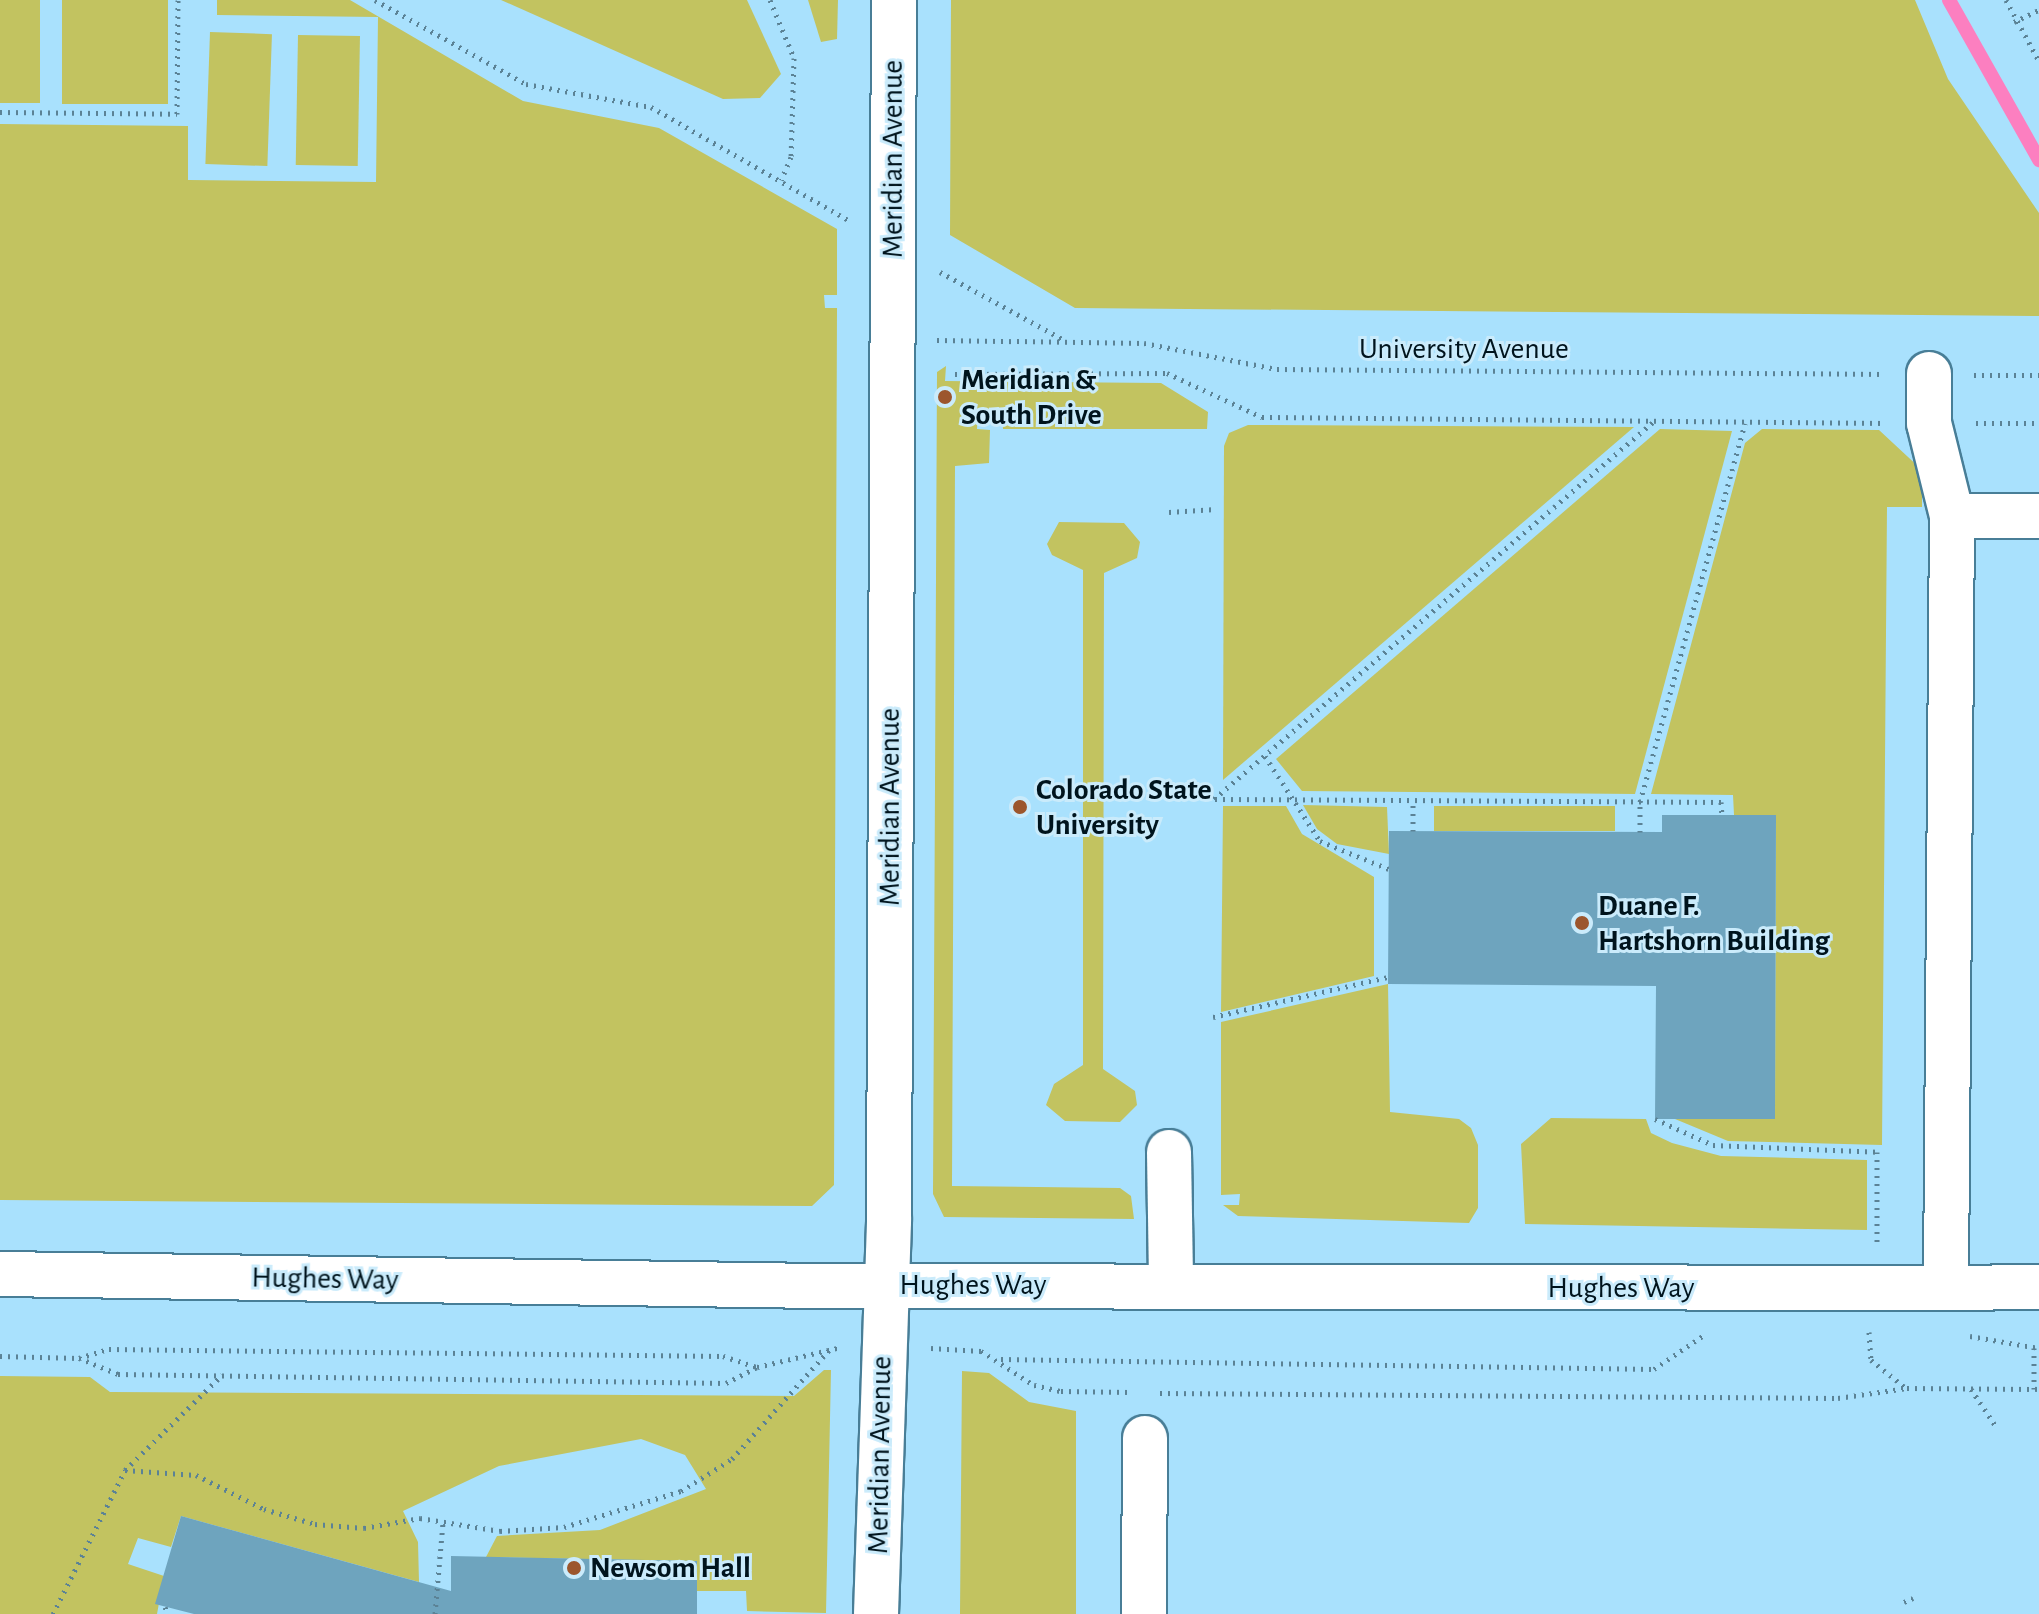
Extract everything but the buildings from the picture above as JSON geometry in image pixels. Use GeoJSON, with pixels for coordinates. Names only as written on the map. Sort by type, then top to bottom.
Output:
{"type":"FeatureCollection","features":[{"type":"Feature","properties":{"kind":"street","name":"Meridian Avenue"},"geometry":{"type":"LineString","coordinates":[[876,1614],[886,1285],[894,0]]}},
{"type":"Feature","properties":{"kind":"street"},"geometry":{"type":"LineString","coordinates":[[1929,374],[1929,423],[1952,516],[1946,1288]]}},
{"type":"Feature","properties":{"kind":"street"},"geometry":{"type":"LineString","coordinates":[[1952,516],[2039,516]]}},
{"type":"Feature","properties":{"kind":"street"},"geometry":{"type":"LineString","coordinates":[[1169,1152],[1171,1285]]}},
{"type":"Feature","properties":{"kind":"street","name":"Hughes Way"},"geometry":{"type":"LineString","coordinates":[[0,1274],[886,1285],[2039,1287]]}},
{"type":"Feature","properties":{"kind":"street"},"geometry":{"type":"LineString","coordinates":[[1144,1614],[1145,1438]]}},
{"type":"Feature","properties":{"kind":"path"},"geometry":{"type":"LineString","coordinates":[[0,112],[177,114],[178,0]]}},
{"type":"Feature","properties":{"kind":"path"},"geometry":{"type":"LineString","coordinates":[[375,0],[386,3],[504,75],[651,107],[845,218]]}},
{"type":"Feature","properties":{"kind":"path"},"geometry":{"type":"LineString","coordinates":[[770,0],[794,58],[791,157],[781,180]]}},
{"type":"Feature","properties":{"kind":"path"},"geometry":{"type":"LineString","coordinates":[[2006,0],[2014,22],[2039,61]]}},
{"type":"Feature","properties":{"kind":"path"},"geometry":{"type":"LineString","coordinates":[[2014,22],[2039,10]]}},
{"type":"Feature","properties":{"kind":"path"},"geometry":{"type":"LineString","coordinates":[[935,269],[1037,331],[1068,341]]}},
{"type":"Feature","properties":{"kind":"path","name":"University Avenue"},"geometry":{"type":"LineString","coordinates":[[892,339],[1068,341],[1181,348],[1277,369],[2039,375]]}},
{"type":"Feature","properties":{"kind":"path"},"geometry":{"type":"LineString","coordinates":[[955,374],[1167,373],[1262,417],[2039,423]]}},
{"type":"Feature","properties":{"kind":"path"},"geometry":{"type":"LineString","coordinates":[[1654,421],[1214,799],[1721,802],[1722,815]]}},
{"type":"Feature","properties":{"kind":"path"},"geometry":{"type":"LineString","coordinates":[[1640,832],[1640,802],[1745,423]]}},
{"type":"Feature","properties":{"kind":"path"},"geometry":{"type":"LineString","coordinates":[[1169,512],[1216,509]]}},
{"type":"Feature","properties":{"kind":"path"},"geometry":{"type":"LineString","coordinates":[[1265,756],[1320,841],[1389,869]]}},
{"type":"Feature","properties":{"kind":"path"},"geometry":{"type":"LineString","coordinates":[[1413,800],[1413,831]]}},
{"type":"Feature","properties":{"kind":"path"},"geometry":{"type":"LineString","coordinates":[[1213,1017],[1388,977]]}},
{"type":"Feature","properties":{"kind":"path"},"geometry":{"type":"LineString","coordinates":[[1655,1119],[1713,1145],[1877,1152],[1877,1244]]}},
{"type":"Feature","properties":{"kind":"path"},"geometry":{"type":"LineString","coordinates":[[1869,1327],[1871,1360],[1907,1388]]}},
{"type":"Feature","properties":{"kind":"path"},"geometry":{"type":"LineString","coordinates":[[931,1348],[1000,1359],[1654,1369],[1694,1338],[1721,1335]]}},
{"type":"Feature","properties":{"kind":"path"},"geometry":{"type":"LineString","coordinates":[[1854,1335],[1881,1335]]}},
{"type":"Feature","properties":{"kind":"path"},"geometry":{"type":"LineString","coordinates":[[1000,1359],[1034,1385],[1061,1391],[1838,1398],[1907,1388],[2037,1389],[2036,1348],[1952,1335]]}},
{"type":"Feature","properties":{"kind":"path"},"geometry":{"type":"LineString","coordinates":[[125,1470],[196,1475],[264,1509],[315,1524],[443,1522],[500,1531],[564,1527],[681,1491],[732,1459],[831,1347]]}},
{"type":"Feature","properties":{"kind":"path"},"geometry":{"type":"LineString","coordinates":[[79,1358],[118,1374],[726,1383],[757,1367],[831,1347],[848,1347]]}},
{"type":"Feature","properties":{"kind":"path"},"geometry":{"type":"LineString","coordinates":[[0,1356],[79,1358],[109,1349],[723,1356],[757,1367]]}},
{"type":"Feature","properties":{"kind":"path"},"geometry":{"type":"LineString","coordinates":[[53,1614],[125,1470],[222,1375]]}},
{"type":"Feature","properties":{"kind":"path"},"geometry":{"type":"LineString","coordinates":[[1970,1388],[1997,1428]]}},
{"type":"Feature","properties":{"kind":"path"},"geometry":{"type":"LineString","coordinates":[[435,1614],[443,1522]]}},
{"type":"Feature","properties":{"kind":"path"},"geometry":{"type":"LineString","coordinates":[[1904,1602],[1913,1598]]}},
{"type":"Feature","properties":{"kind":"path"},"geometry":{"type":"LineString","coordinates":[[165,1607],[168,1614]]}},
{"type":"Feature","properties":{"kind":"shaded area"},"geometry":{"type":"Polygon","coordinates":[[[0,0],[40,0],[40,103],[0,103],[0,0]]]}},
{"type":"Feature","properties":{"kind":"shaded area"},"geometry":{"type":"Polygon","coordinates":[[[62,0],[168,0],[168,104],[62,104],[62,0]]]}},
{"type":"Feature","properties":{"kind":"shaded area"},"geometry":{"type":"Polygon","coordinates":[[[217,0],[350,0],[523,101],[659,128],[837,229],[837,295],[824,295],[825,308],[837,308],[834,1185],[812,1206],[0,1200],[0,124],[188,126],[188,180],[376,182],[378,17],[217,15],[217,0]]]}},
{"type":"Feature","properties":{"kind":"shaded area"},"geometry":{"type":"Polygon","coordinates":[[[501,0],[747,0],[781,74],[760,98],[723,99],[501,0]]]}},
{"type":"Feature","properties":{"kind":"shaded area"},"geometry":{"type":"Polygon","coordinates":[[[808,0],[838,0],[837,39],[821,42],[808,0]]]}},
{"type":"Feature","properties":{"kind":"shaded area"},"geometry":{"type":"Polygon","coordinates":[[[951,0],[1915,0],[1948,79],[2039,213],[2039,316],[1075,308],[950,235],[951,0]]]}},
{"type":"Feature","properties":{"kind":"shaded area"},"geometry":{"type":"Polygon","coordinates":[[[210,32],[272,34],[267,166],[205,164],[210,32]]]}},
{"type":"Feature","properties":{"kind":"shaded area"},"geometry":{"type":"Polygon","coordinates":[[[298,35],[360,36],[358,166],[296,165],[298,35]]]}},
{"type":"Feature","properties":{"kind":"shaded area"},"geometry":{"type":"Polygon","coordinates":[[[946,366],[945,381],[1161,383],[1208,412],[1207,429],[1003,429],[1002,411],[978,410],[977,429],[990,430],[989,463],[955,466],[952,1186],[1120,1188],[1131,1196],[1134,1219],[944,1217],[933,1194],[937,372],[946,366]]]}},
{"type":"Feature","properties":{"kind":"shaded area"},"geometry":{"type":"Polygon","coordinates":[[[1248,425],[1634,427],[1223,780],[1224,446],[1229,433],[1248,425]]]}},
{"type":"Feature","properties":{"kind":"shaded area"},"geometry":{"type":"Polygon","coordinates":[[[1660,429],[1732,431],[1635,794],[1302,791],[1276,759],[1660,429]]]}},
{"type":"Feature","properties":{"kind":"shaded area"},"geometry":{"type":"Polygon","coordinates":[[[1762,429],[1879,430],[1922,470],[1922,507],[1887,507],[1882,1145],[1728,1141],[1675,1119],[1775,1119],[1776,816],[1734,815],[1733,795],[1651,794],[1745,443],[1762,429]]]}},
{"type":"Feature","properties":{"kind":"shaded area"},"geometry":{"type":"Polygon","coordinates":[[[1059,522],[1124,523],[1140,542],[1137,558],[1104,573],[1103,1069],[1135,1091],[1137,1105],[1120,1122],[1065,1121],[1046,1105],[1054,1084],[1083,1065],[1083,570],[1052,555],[1047,544],[1059,522]]]}},
{"type":"Feature","properties":{"kind":"shaded area"},"geometry":{"type":"Polygon","coordinates":[[[1303,805],[1387,807],[1389,854],[1337,844],[1317,829],[1303,805]]]}},
{"type":"Feature","properties":{"kind":"shaded area"},"geometry":{"type":"Polygon","coordinates":[[[1223,806],[1286,806],[1302,834],[1374,877],[1374,976],[1221,1012],[1223,806]]]}},
{"type":"Feature","properties":{"kind":"shaded area"},"geometry":{"type":"Polygon","coordinates":[[[1434,806],[1615,806],[1615,831],[1434,831],[1434,806]]]}},
{"type":"Feature","properties":{"kind":"shaded area"},"geometry":{"type":"Polygon","coordinates":[[[1388,984],[1390,1112],[1459,1119],[1471,1128],[1478,1145],[1478,1208],[1469,1223],[1238,1216],[1223,1205],[1239,1205],[1240,1194],[1221,1195],[1221,1022],[1388,984]]]}},
{"type":"Feature","properties":{"kind":"shaded area"},"geometry":{"type":"Polygon","coordinates":[[[1551,1118],[1646,1119],[1651,1133],[1672,1143],[1721,1156],[1867,1160],[1867,1230],[1525,1224],[1521,1144],[1551,1118]]]}},
{"type":"Feature","properties":{"kind":"shaded area"},"geometry":{"type":"Polygon","coordinates":[[[824,1370],[831,1370],[826,1613],[747,1611],[746,1591],[697,1591],[696,1561],[486,1557],[497,1536],[600,1530],[706,1489],[685,1455],[641,1439],[499,1466],[403,1511],[418,1542],[419,1582],[181,1516],[171,1547],[138,1538],[128,1564],[164,1576],[157,1614],[0,1614],[0,1376],[90,1377],[110,1392],[794,1396],[824,1370]]]}},
{"type":"Feature","properties":{"kind":"shaded area"},"geometry":{"type":"Polygon","coordinates":[[[962,1371],[989,1373],[1029,1402],[1076,1411],[1076,1614],[960,1614],[962,1371]]]}},
{"type":"Feature","properties":{"kind":"waterway"},"geometry":{"type":"LineString","coordinates":[[1949,0],[2039,160]]}},
{"type":"Feature","properties":{"kind":"place","name":"Meridian & South Drive"},"geometry":{"type":"Point","coordinates":[945,397]}},
{"type":"Feature","properties":{"kind":"place","name":"Colorado State University"},"geometry":{"type":"Point","coordinates":[1020,807]}},
{"type":"Feature","properties":{"kind":"place","name":"Duane F. Hartshorn Building"},"geometry":{"type":"Point","coordinates":[1582,923]}},
{"type":"Feature","properties":{"kind":"place","name":"Newsom Hall"},"geometry":{"type":"Point","coordinates":[574,1568]}}]}
